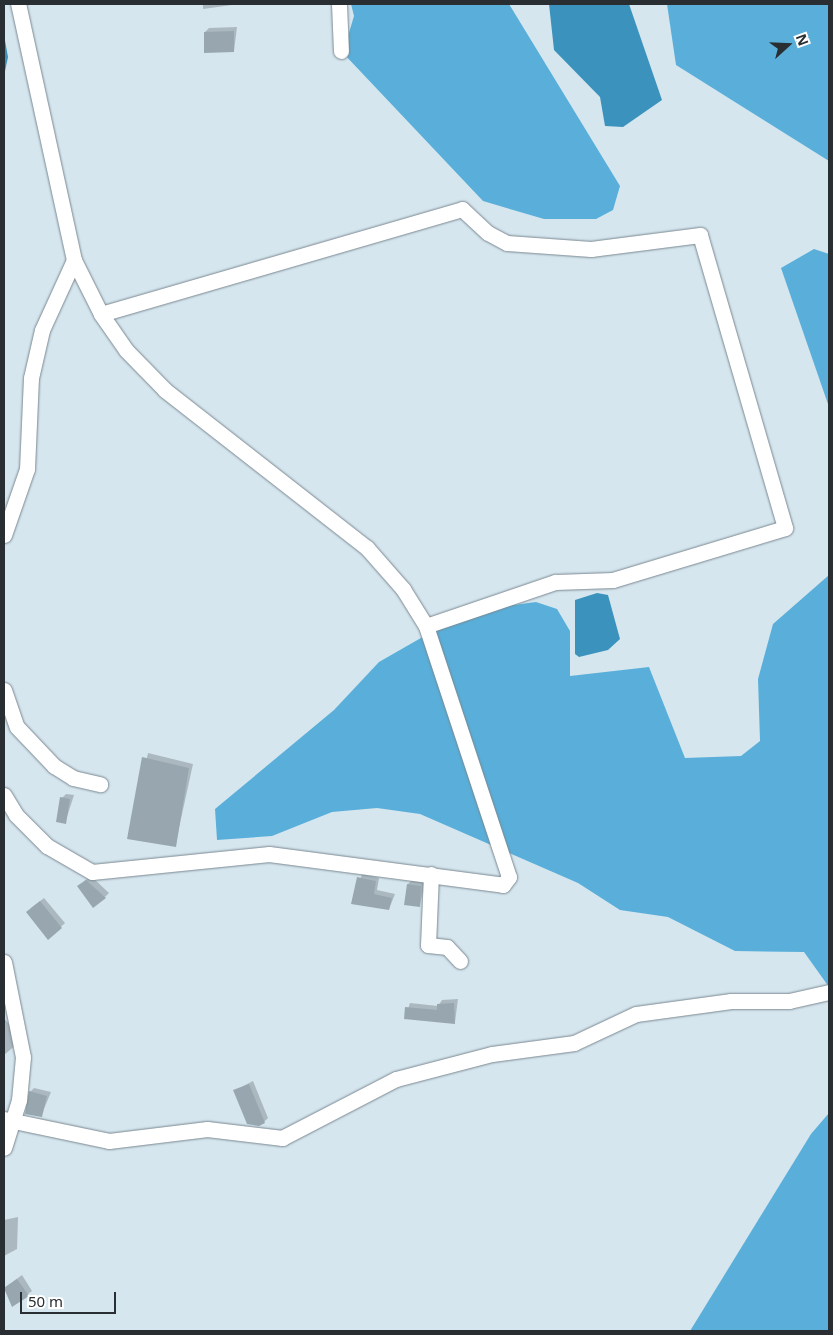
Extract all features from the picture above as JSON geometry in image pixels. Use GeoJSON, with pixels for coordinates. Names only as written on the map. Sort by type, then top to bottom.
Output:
{"type":"FeatureCollection","features":[{"type":"Feature","properties":{"kind":"street"},"geometry":{"type":"LineString","coordinates":[[4,795],[16,816],[47,846],[92,872],[269,854],[359,869],[432,874],[503,885],[509,876],[426,626],[403,589],[367,548],[165,390],[126,350],[101,314],[74,260],[18,4]]}},
{"type":"Feature","properties":{"kind":"street"},"geometry":{"type":"LineString","coordinates":[[339,4],[340,51]]}},
{"type":"Feature","properties":{"kind":"street"},"geometry":{"type":"LineString","coordinates":[[101,314],[462,209],[488,233],[507,243],[592,249],[700,235],[785,528],[613,580],[555,582],[426,626]]}},
{"type":"Feature","properties":{"kind":"street"},"geometry":{"type":"LineString","coordinates":[[4,536],[27,469],[31,378],[42,330],[74,260]]}},
{"type":"Feature","properties":{"kind":"street"},"geometry":{"type":"LineString","coordinates":[[4,690],[17,727],[54,766],[79,781],[100,784]]}},
{"type":"Feature","properties":{"kind":"street"},"geometry":{"type":"LineString","coordinates":[[432,874],[428,945],[447,947],[460,961]]}},
{"type":"Feature","properties":{"kind":"street"},"geometry":{"type":"LineString","coordinates":[[4,962],[24,1057],[19,1100],[7,1121],[4,1148]]}},
{"type":"Feature","properties":{"kind":"street"},"geometry":{"type":"LineString","coordinates":[[7,1121],[109,1141],[207,1129],[282,1138],[396,1079],[492,1054],[574,1043],[636,1014],[731,1001],[788,1001],[829,992]]}},
{"type":"Feature","properties":{"kind":"shaded area"},"geometry":{"type":"Polygon","coordinates":[[[351,4],[509,4],[620,186],[613,210],[596,219],[544,219],[483,201],[343,53],[354,16],[351,4]]]}},
{"type":"Feature","properties":{"kind":"shaded area"},"geometry":{"type":"Polygon","coordinates":[[[549,4],[629,4],[662,100],[623,127],[605,126],[600,97],[554,50],[549,4]]]}},
{"type":"Feature","properties":{"kind":"shaded area"},"geometry":{"type":"Polygon","coordinates":[[[667,4],[829,4],[829,161],[676,65],[667,4]]]}},
{"type":"Feature","properties":{"kind":"shaded area"},"geometry":{"type":"Polygon","coordinates":[[[4,35],[8,57],[4,76],[4,35]]]}},
{"type":"Feature","properties":{"kind":"shaded area"},"geometry":{"type":"Polygon","coordinates":[[[814,249],[829,254],[829,407],[781,268],[814,249]]]}},
{"type":"Feature","properties":{"kind":"shaded area"},"geometry":{"type":"Polygon","coordinates":[[[829,575],[829,987],[804,952],[735,951],[668,917],[620,910],[578,883],[420,814],[377,808],[332,812],[272,836],[217,840],[215,809],[334,710],[379,662],[468,611],[536,602],[557,609],[570,631],[570,676],[649,667],[685,758],[741,756],[760,741],[758,679],[773,624],[829,575]]]}},
{"type":"Feature","properties":{"kind":"shaded area"},"geometry":{"type":"Polygon","coordinates":[[[597,593],[608,595],[620,639],[608,650],[579,657],[575,654],[575,600],[597,593]]]}},
{"type":"Feature","properties":{"kind":"shaded area"},"geometry":{"type":"Polygon","coordinates":[[[829,1113],[829,1331],[690,1331],[811,1134],[829,1113]]]}},
{"type":"Feature","properties":{"kind":"building"},"geometry":{"type":"Polygon","coordinates":[[[234,31],[234,52],[204,53],[204,32],[234,31]]]}},
{"type":"Feature","properties":{"kind":"building"},"geometry":{"type":"Polygon","coordinates":[[[142,757],[189,768],[176,847],[127,839],[142,757]]]}},
{"type":"Feature","properties":{"kind":"building"},"geometry":{"type":"Polygon","coordinates":[[[60,797],[70,799],[66,824],[56,822],[60,797]]]}},
{"type":"Feature","properties":{"kind":"building"},"geometry":{"type":"Polygon","coordinates":[[[357,877],[376,881],[374,894],[392,898],[389,910],[351,904],[357,877]]]}},
{"type":"Feature","properties":{"kind":"building"},"geometry":{"type":"Polygon","coordinates":[[[86,880],[106,898],[93,908],[77,886],[86,880]]]}},
{"type":"Feature","properties":{"kind":"building"},"geometry":{"type":"Polygon","coordinates":[[[407,884],[421,886],[420,907],[404,905],[407,884]]]}},
{"type":"Feature","properties":{"kind":"building"},"geometry":{"type":"Polygon","coordinates":[[[40,901],[62,928],[48,940],[26,912],[40,901]]]}},
{"type":"Feature","properties":{"kind":"building"},"geometry":{"type":"Polygon","coordinates":[[[454,1003],[455,1024],[404,1019],[405,1007],[437,1010],[437,1004],[454,1003]]]}},
{"type":"Feature","properties":{"kind":"building"},"geometry":{"type":"Polygon","coordinates":[[[249,1084],[265,1123],[259,1126],[247,1124],[233,1090],[249,1084]]]}},
{"type":"Feature","properties":{"kind":"building"},"geometry":{"type":"Polygon","coordinates":[[[29,1091],[47,1096],[42,1117],[25,1114],[29,1091]]]}},
{"type":"Feature","properties":{"kind":"building"},"geometry":{"type":"Polygon","coordinates":[[[17,1279],[29,1296],[12,1307],[4,1288],[17,1279]]]}}]}
